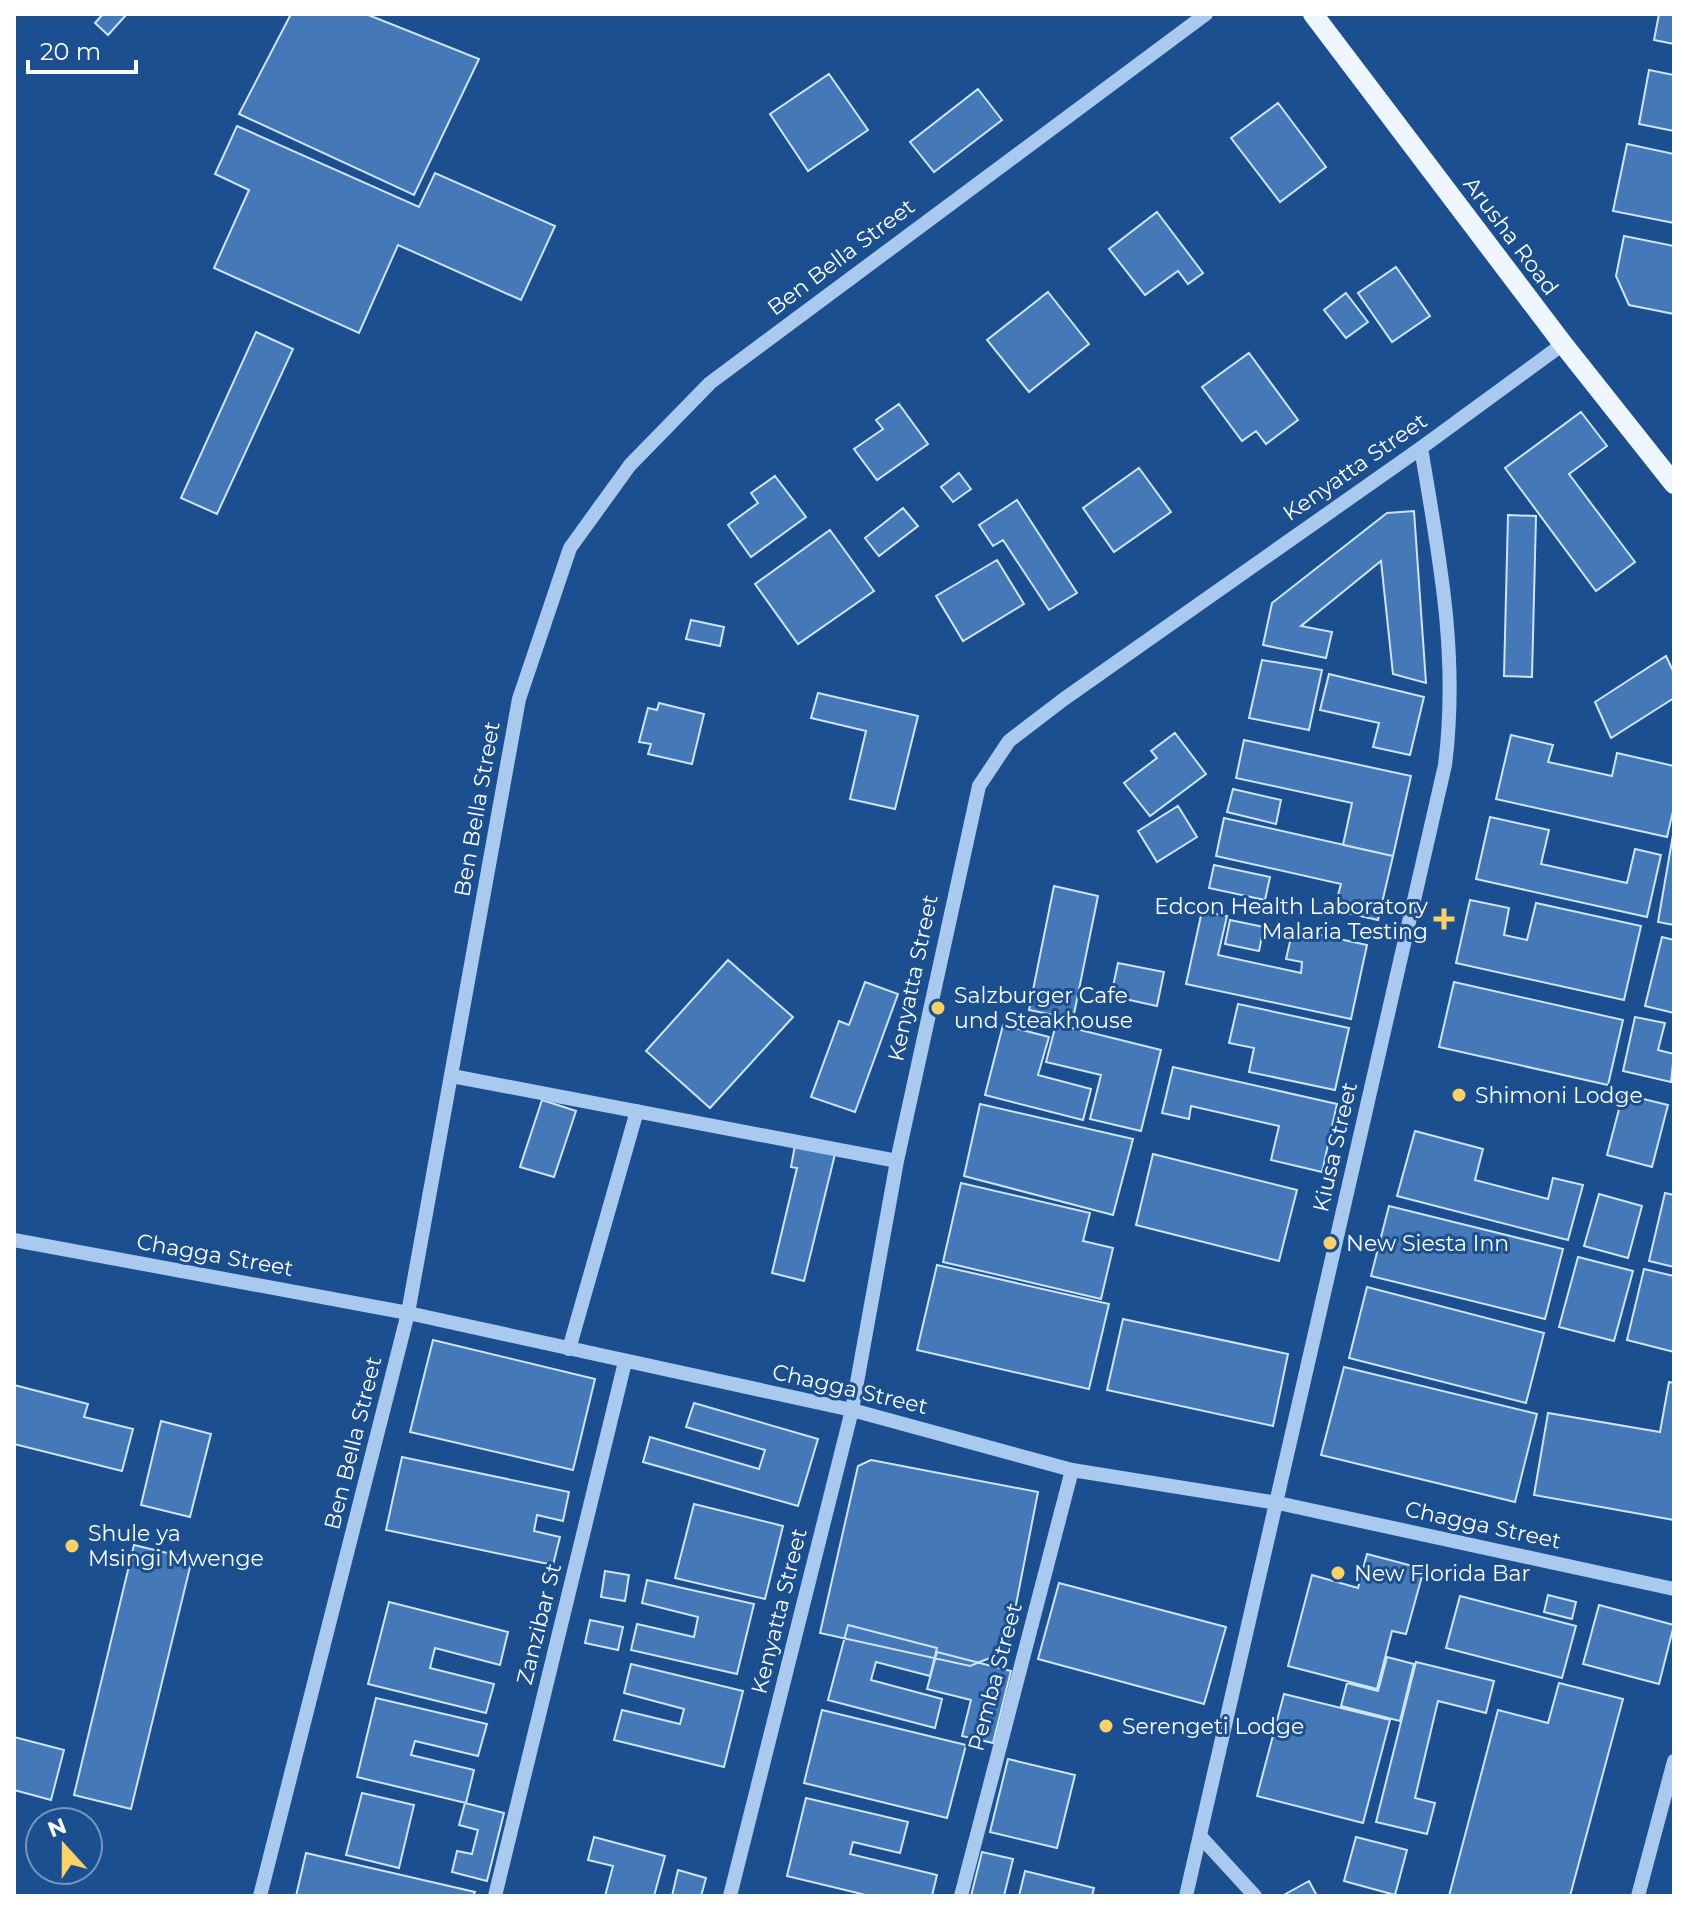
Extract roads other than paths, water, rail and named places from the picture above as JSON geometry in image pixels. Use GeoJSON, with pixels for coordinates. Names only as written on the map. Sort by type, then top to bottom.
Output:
{"type":"FeatureCollection","features":[{"type":"Feature","properties":{"kind":"main road","name":"Arusha Road"},"geometry":{"type":"LineString","coordinates":[[1313,14],[1563,344],[1674,484]]}},
{"type":"Feature","properties":{"kind":"street","name":"Ben Bella Street"},"geometry":{"type":"LineString","coordinates":[[260,1896],[408,1313],[519,699],[570,548],[630,465],[710,383],[1206,14]]}},
{"type":"Feature","properties":{"kind":"street","name":"Kenyatta Street"},"geometry":{"type":"LineString","coordinates":[[730,1896],[852,1410],[897,1161],[979,786],[1009,741],[1064,699],[1421,448],[1563,344]]}},
{"type":"Feature","properties":{"kind":"street","name":"Kiusa Street"},"geometry":{"type":"LineString","coordinates":[[1186,1896],[1445,765],[1451,718],[1448,613],[1421,448]]}},
{"type":"Feature","properties":{"kind":"street"},"geometry":{"type":"LineString","coordinates":[[452,1076],[897,1161]]}},
{"type":"Feature","properties":{"kind":"street"},"geometry":{"type":"LineString","coordinates":[[569,1349],[637,1111]]}},
{"type":"Feature","properties":{"kind":"street","name":"Chagga Street"},"geometry":{"type":"LineString","coordinates":[[14,1240],[408,1313],[852,1410],[1072,1470],[1278,1503],[1674,1589]]}},
{"type":"Feature","properties":{"kind":"street","name":"Zanzibar St"},"geometry":{"type":"LineString","coordinates":[[495,1896],[625,1362]]}},
{"type":"Feature","properties":{"kind":"street","name":"Pemba Street"},"geometry":{"type":"LineString","coordinates":[[961,1896],[1072,1470]]}},
{"type":"Feature","properties":{"kind":"street"},"geometry":{"type":"LineString","coordinates":[[1638,1896],[1674,1761]]}},
{"type":"Feature","properties":{"kind":"street"},"geometry":{"type":"LineString","coordinates":[[1201,1837],[1255,1896]]}},
{"type":"Feature","properties":{"kind":"place","name":"Edcon Health Laboratory Malaria Testing"},"geometry":{"type":"Point","coordinates":[1444,919]}},
{"type":"Feature","properties":{"kind":"place","name":"Salzburger Cafe und Steakhouse"},"geometry":{"type":"Point","coordinates":[938,1008]}},
{"type":"Feature","properties":{"kind":"place","name":"Shimoni Lodge"},"geometry":{"type":"Point","coordinates":[1459,1095]}},
{"type":"Feature","properties":{"kind":"place","name":"New Siesta Inn"},"geometry":{"type":"Point","coordinates":[1330,1243]}},
{"type":"Feature","properties":{"kind":"place","name":"Shule ya Msingi Mwenge"},"geometry":{"type":"Point","coordinates":[72,1546]}},
{"type":"Feature","properties":{"kind":"place","name":"New Florida Bar"},"geometry":{"type":"Point","coordinates":[1338,1573]}},
{"type":"Feature","properties":{"kind":"place","name":"Serengeti Lodge"},"geometry":{"type":"Point","coordinates":[1106,1726]}}]}
